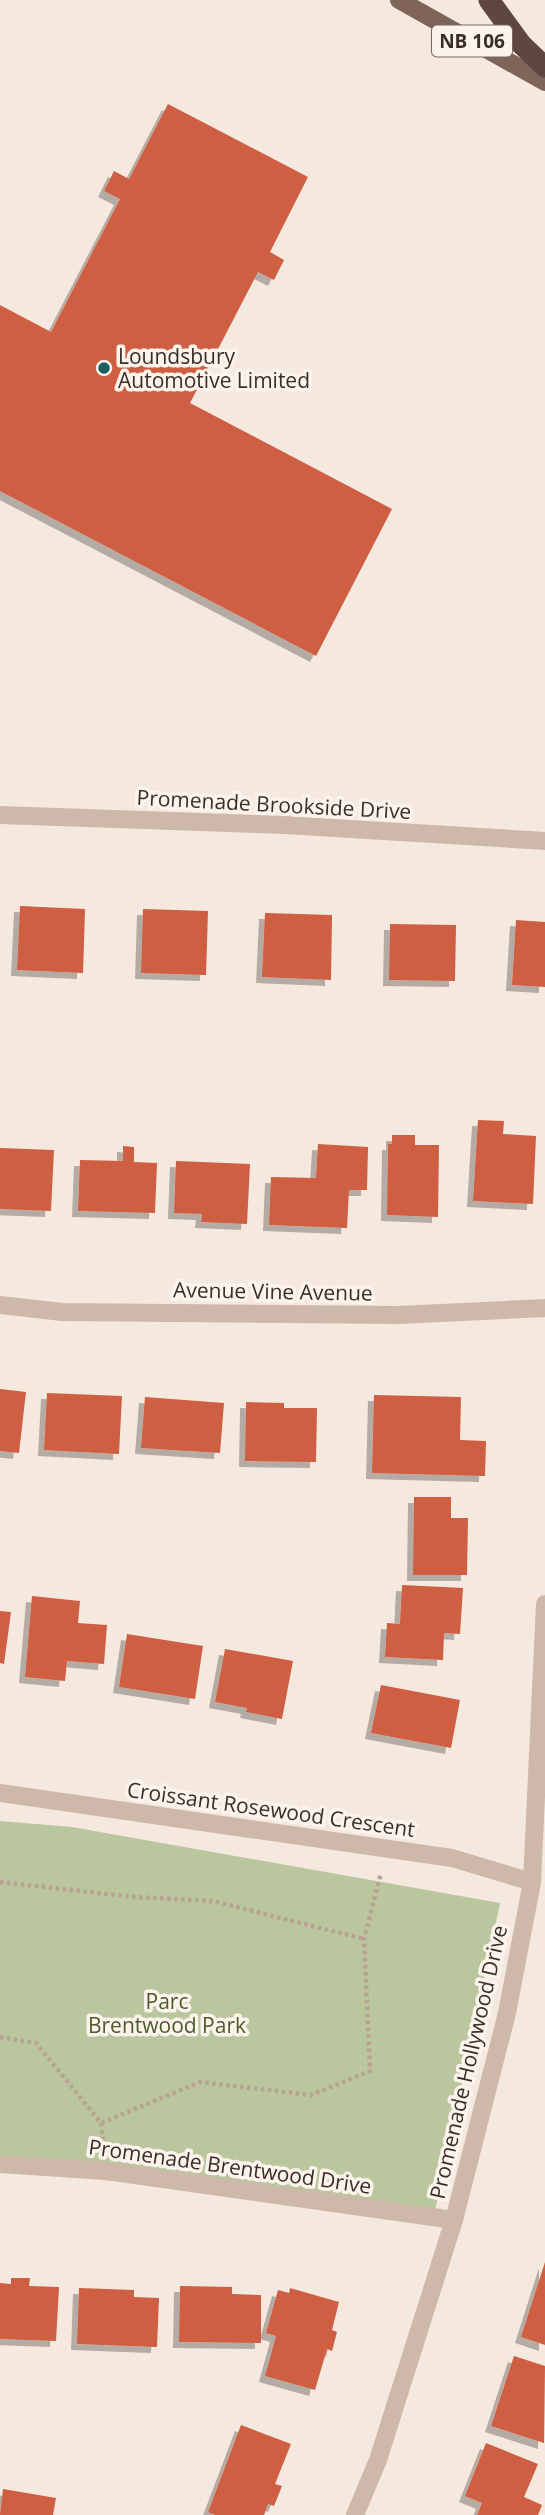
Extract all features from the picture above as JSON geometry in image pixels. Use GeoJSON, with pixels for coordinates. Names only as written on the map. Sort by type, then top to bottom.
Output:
{"type":"FeatureCollection","features":[{"type":"Feature","properties":{"kind":"highway"},"geometry":{"type":"LineString","coordinates":[[489,0],[521,44],[545,67]]}},
{"type":"Feature","properties":{"kind":"main road","name":"NB 106"},"geometry":{"type":"LineString","coordinates":[[399,0],[545,82]]}},
{"type":"Feature","properties":{"kind":"street","name":"Promenade Brookside Drive"},"geometry":{"type":"LineString","coordinates":[[0,815],[285,825],[545,841]]}},
{"type":"Feature","properties":{"kind":"street","name":"Avenue Vine Avenue"},"geometry":{"type":"LineString","coordinates":[[0,1304],[62,1312],[372,1315],[545,1308]]}},
{"type":"Feature","properties":{"kind":"street","name":"Promenade Hollywood Drive"},"geometry":{"type":"LineString","coordinates":[[355,2515],[378,2460],[454,2220],[507,2013],[532,1882],[545,1604]]}},
{"type":"Feature","properties":{"kind":"street","name":"Croissant Rosewood Crescent"},"geometry":{"type":"LineString","coordinates":[[0,1793],[452,1858],[532,1882]]}},
{"type":"Feature","properties":{"kind":"street","name":"Promenade Brentwood Drive"},"geometry":{"type":"LineString","coordinates":[[0,2164],[106,2171],[454,2220]]}},
{"type":"Feature","properties":{"kind":"path"},"geometry":{"type":"LineString","coordinates":[[0,2037],[36,2043],[101,2123],[200,2082],[311,2095],[370,2071],[364,1939],[387,1848]]}},
{"type":"Feature","properties":{"kind":"path"},"geometry":{"type":"LineString","coordinates":[[0,1882],[134,1897],[213,1901],[364,1939]]}},
{"type":"Feature","properties":{"kind":"green space","name":"Parc Brentwood Park"},"geometry":{"type":"Polygon","coordinates":[[[0,1821],[72,1827],[500,1903],[435,2211],[0,2163],[0,1821]]]}},
{"type":"Feature","properties":{"kind":"building","name":"Loundsbury Automotive Limited"},"geometry":{"type":"Polygon","coordinates":[[[168,104],[308,177],[270,252],[284,260],[274,280],[258,272],[190,403],[392,509],[316,656],[0,491],[0,305],[51,332],[120,199],[104,191],[114,171],[129,179],[168,104]]]}},
{"type":"Feature","properties":{"kind":"building"},"geometry":{"type":"Polygon","coordinates":[[[20,906],[85,909],[83,973],[17,970],[20,906]]]}},
{"type":"Feature","properties":{"kind":"building"},"geometry":{"type":"Polygon","coordinates":[[[143,909],[208,911],[206,975],[141,973],[143,909]]]}},
{"type":"Feature","properties":{"kind":"building"},"geometry":{"type":"Polygon","coordinates":[[[265,913],[332,915],[331,980],[262,977],[265,913]]]}},
{"type":"Feature","properties":{"kind":"building"},"geometry":{"type":"Polygon","coordinates":[[[516,920],[545,922],[545,987],[512,985],[516,920]]]}},
{"type":"Feature","properties":{"kind":"building"},"geometry":{"type":"Polygon","coordinates":[[[390,924],[456,925],[455,981],[389,980],[390,924]]]}},
{"type":"Feature","properties":{"kind":"building"},"geometry":{"type":"Polygon","coordinates":[[[478,1120],[504,1121],[503,1134],[536,1136],[533,1204],[473,1201],[478,1120]]]}},
{"type":"Feature","properties":{"kind":"building"},"geometry":{"type":"Polygon","coordinates":[[[392,1135],[415,1135],[415,1145],[439,1145],[438,1217],[387,1215],[388,1144],[392,1144],[392,1135]]]}},
{"type":"Feature","properties":{"kind":"building"},"geometry":{"type":"Polygon","coordinates":[[[318,1144],[368,1147],[367,1190],[349,1190],[347,1228],[269,1225],[271,1177],[316,1178],[318,1144]]]}},
{"type":"Feature","properties":{"kind":"building"},"geometry":{"type":"Polygon","coordinates":[[[123,1146],[134,1147],[134,1162],[157,1163],[155,1213],[78,1211],[80,1160],[123,1161],[123,1146]]]}},
{"type":"Feature","properties":{"kind":"building"},"geometry":{"type":"Polygon","coordinates":[[[0,1148],[54,1150],[51,1211],[0,1209],[0,1148]]]}},
{"type":"Feature","properties":{"kind":"building"},"geometry":{"type":"Polygon","coordinates":[[[176,1161],[250,1164],[247,1224],[201,1222],[202,1214],[174,1213],[176,1161]]]}},
{"type":"Feature","properties":{"kind":"building"},"geometry":{"type":"Polygon","coordinates":[[[0,1389],[26,1392],[19,1453],[0,1451],[0,1389]]]}},
{"type":"Feature","properties":{"kind":"building"},"geometry":{"type":"Polygon","coordinates":[[[47,1393],[122,1396],[119,1454],[44,1450],[47,1393]]]}},
{"type":"Feature","properties":{"kind":"building"},"geometry":{"type":"Polygon","coordinates":[[[374,1395],[461,1397],[460,1440],[486,1441],[485,1476],[372,1473],[374,1395]]]}},
{"type":"Feature","properties":{"kind":"building"},"geometry":{"type":"Polygon","coordinates":[[[145,1397],[224,1403],[220,1453],[141,1448],[145,1397]]]}},
{"type":"Feature","properties":{"kind":"building"},"geometry":{"type":"Polygon","coordinates":[[[246,1402],[284,1403],[284,1408],[317,1408],[316,1462],[245,1461],[246,1402]]]}},
{"type":"Feature","properties":{"kind":"building"},"geometry":{"type":"Polygon","coordinates":[[[414,1497],[451,1497],[451,1518],[468,1518],[467,1575],[413,1575],[414,1497]]]}},
{"type":"Feature","properties":{"kind":"building"},"geometry":{"type":"Polygon","coordinates":[[[402,1585],[463,1588],[460,1634],[444,1633],[443,1660],[385,1657],[387,1623],[400,1624],[402,1585]]]}},
{"type":"Feature","properties":{"kind":"building"},"geometry":{"type":"Polygon","coordinates":[[[32,1596],[80,1601],[78,1623],[107,1625],[104,1664],[67,1661],[65,1681],[25,1677],[32,1596]]]}},
{"type":"Feature","properties":{"kind":"building"},"geometry":{"type":"Polygon","coordinates":[[[0,1611],[11,1612],[4,1664],[0,1663],[0,1611]]]}},
{"type":"Feature","properties":{"kind":"building"},"geometry":{"type":"Polygon","coordinates":[[[127,1634],[203,1646],[195,1699],[119,1687],[127,1634]]]}},
{"type":"Feature","properties":{"kind":"building"},"geometry":{"type":"Polygon","coordinates":[[[225,1649],[293,1661],[282,1719],[215,1702],[225,1649]]]}},
{"type":"Feature","properties":{"kind":"building"},"geometry":{"type":"Polygon","coordinates":[[[381,1685],[460,1700],[451,1748],[371,1733],[381,1685]]]}},
{"type":"Feature","properties":{"kind":"building"},"geometry":{"type":"Polygon","coordinates":[[[545,2262],[545,2345],[521,2337],[545,2262]]]}},
{"type":"Feature","properties":{"kind":"building"},"geometry":{"type":"Polygon","coordinates":[[[11,2278],[30,2278],[29,2286],[59,2287],[56,2341],[0,2339],[0,2283],[11,2284],[11,2278]]]}},
{"type":"Feature","properties":{"kind":"building"},"geometry":{"type":"Polygon","coordinates":[[[180,2286],[232,2287],[232,2294],[261,2295],[261,2343],[179,2342],[180,2286]]]}},
{"type":"Feature","properties":{"kind":"building"},"geometry":{"type":"Polygon","coordinates":[[[79,2288],[134,2290],[134,2297],[159,2298],[157,2347],[77,2344],[79,2288]]]}},
{"type":"Feature","properties":{"kind":"building"},"geometry":{"type":"Polygon","coordinates":[[[290,2288],[339,2302],[332,2330],[337,2332],[332,2351],[327,2349],[315,2390],[265,2376],[276,2336],[266,2333],[278,2290],[289,2293],[290,2288]]]}},
{"type":"Feature","properties":{"kind":"building"},"geometry":{"type":"Polygon","coordinates":[[[514,2356],[545,2366],[544,2443],[491,2426],[514,2356]]]}},
{"type":"Feature","properties":{"kind":"building"},"geometry":{"type":"Polygon","coordinates":[[[241,2425],[291,2444],[275,2484],[282,2486],[274,2506],[268,2504],[264,2515],[215,2515],[208,2512],[241,2425]]]}},
{"type":"Feature","properties":{"kind":"building"},"geometry":{"type":"Polygon","coordinates":[[[486,2443],[538,2464],[524,2497],[542,2505],[538,2515],[477,2515],[482,2503],[465,2496],[486,2443]]]}},
{"type":"Feature","properties":{"kind":"building"},"geometry":{"type":"Polygon","coordinates":[[[3,2489],[56,2498],[53,2515],[0,2515],[3,2489]]]}},
{"type":"Feature","properties":{"kind":"place","name":"Loundsbury Automotive Limited"},"geometry":{"type":"Point","coordinates":[104,368]}}]}
